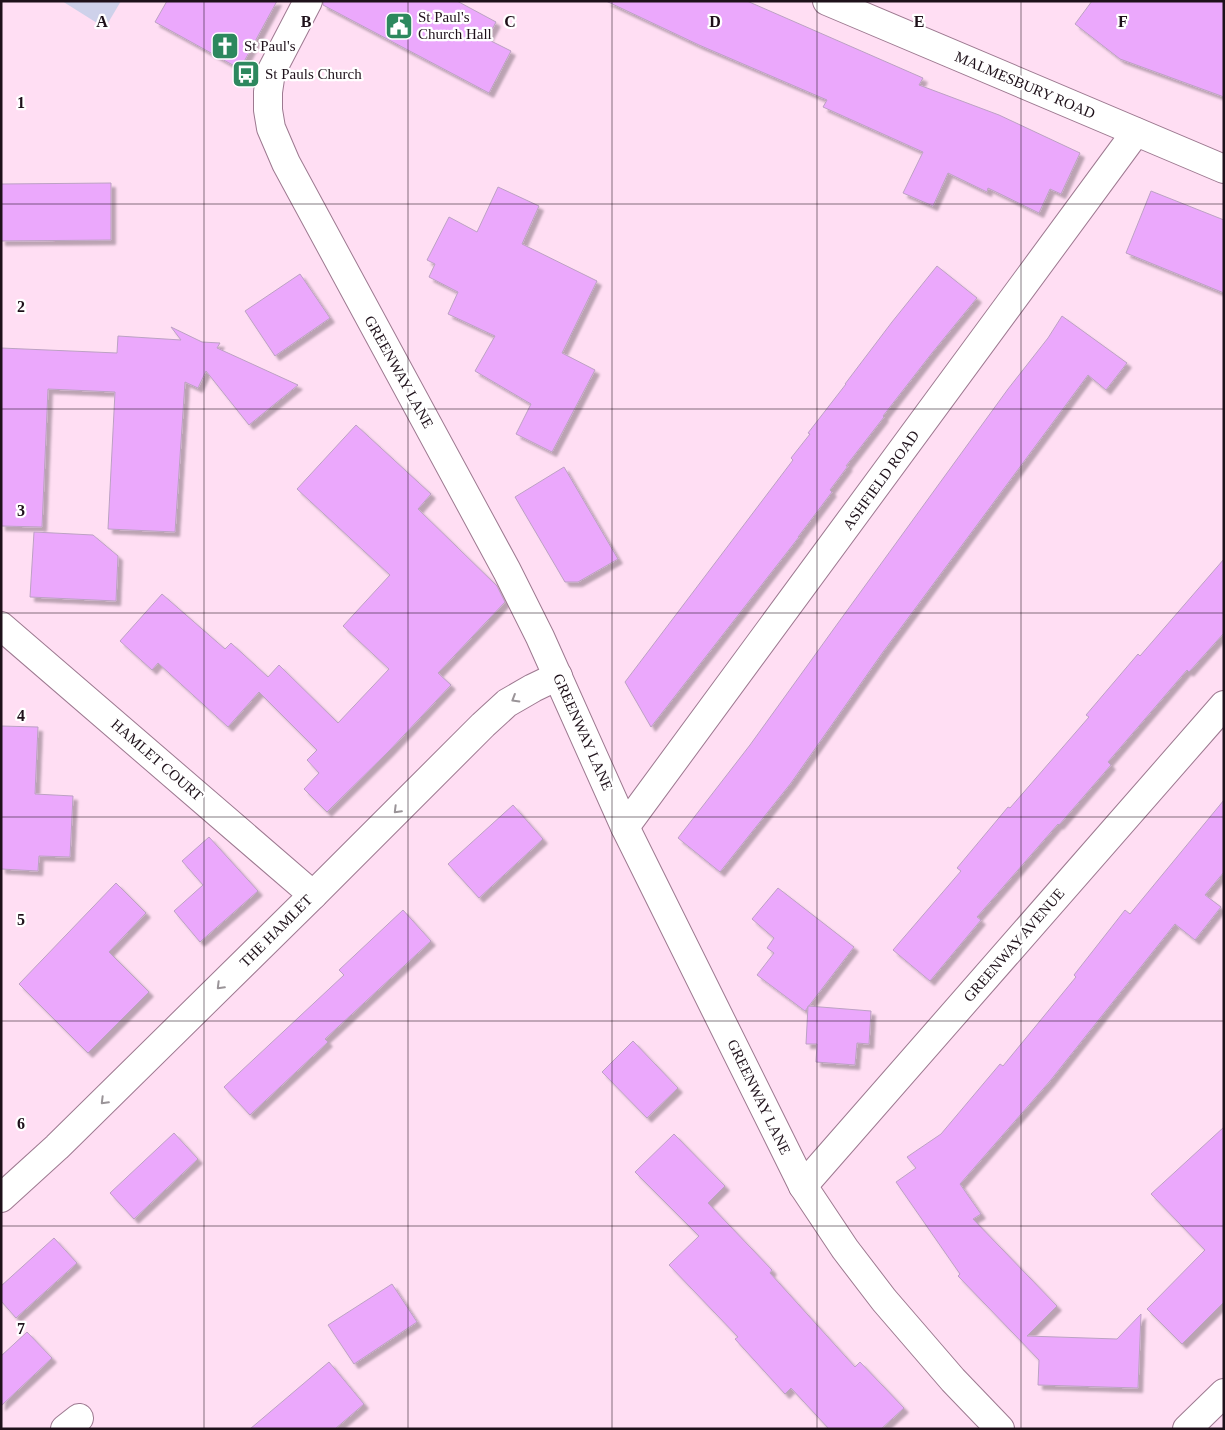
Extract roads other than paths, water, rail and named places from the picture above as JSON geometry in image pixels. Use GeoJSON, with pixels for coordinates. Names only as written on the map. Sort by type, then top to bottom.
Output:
{"type":"FeatureCollection","features":[{"type":"Feature","properties":{"kind":"street","name":"GREENWAY LANE"},"geometry":{"type":"LineString","coordinates":[[308,1],[271,72],[268,92],[271,128],[286,163],[507,570],[540,637],[626,827],[803,1186],[845,1249],[884,1300],[947,1374],[1000,1429]]}},
{"type":"Feature","properties":{"kind":"street","name":"MALMESBURY ROAD"},"geometry":{"type":"LineString","coordinates":[[827,1],[1224,169]]}},
{"type":"Feature","properties":{"kind":"street","name":"ASHFIELD ROAD"},"geometry":{"type":"LineString","coordinates":[[626,827],[1136,132]]}},
{"type":"Feature","properties":{"kind":"street","name":"HAMLET COURT"},"geometry":{"type":"LineString","coordinates":[[1,626],[312,895]]}},
{"type":"Feature","properties":{"kind":"street","name":"THE HAMLET"},"geometry":{"type":"LineString","coordinates":[[1,1198],[57,1147],[482,724],[507,704],[533,688],[558,676]]}},
{"type":"Feature","properties":{"kind":"street","name":"GREENWAY AVENUE"},"geometry":{"type":"LineString","coordinates":[[803,1186],[1224,705]]}},
{"type":"Feature","properties":{"kind":"street"},"geometry":{"type":"LineString","coordinates":[[1188,1429],[1224,1393]]}},
{"type":"Feature","properties":{"kind":"place","name":"St Paul's Church Hall"},"geometry":{"type":"Point","coordinates":[399,26]}},
{"type":"Feature","properties":{"kind":"place","name":"St Paul's"},"geometry":{"type":"Point","coordinates":[225,46]}},
{"type":"Feature","properties":{"kind":"place","name":"St Pauls Church"},"geometry":{"type":"Point","coordinates":[246,74]}}]}
